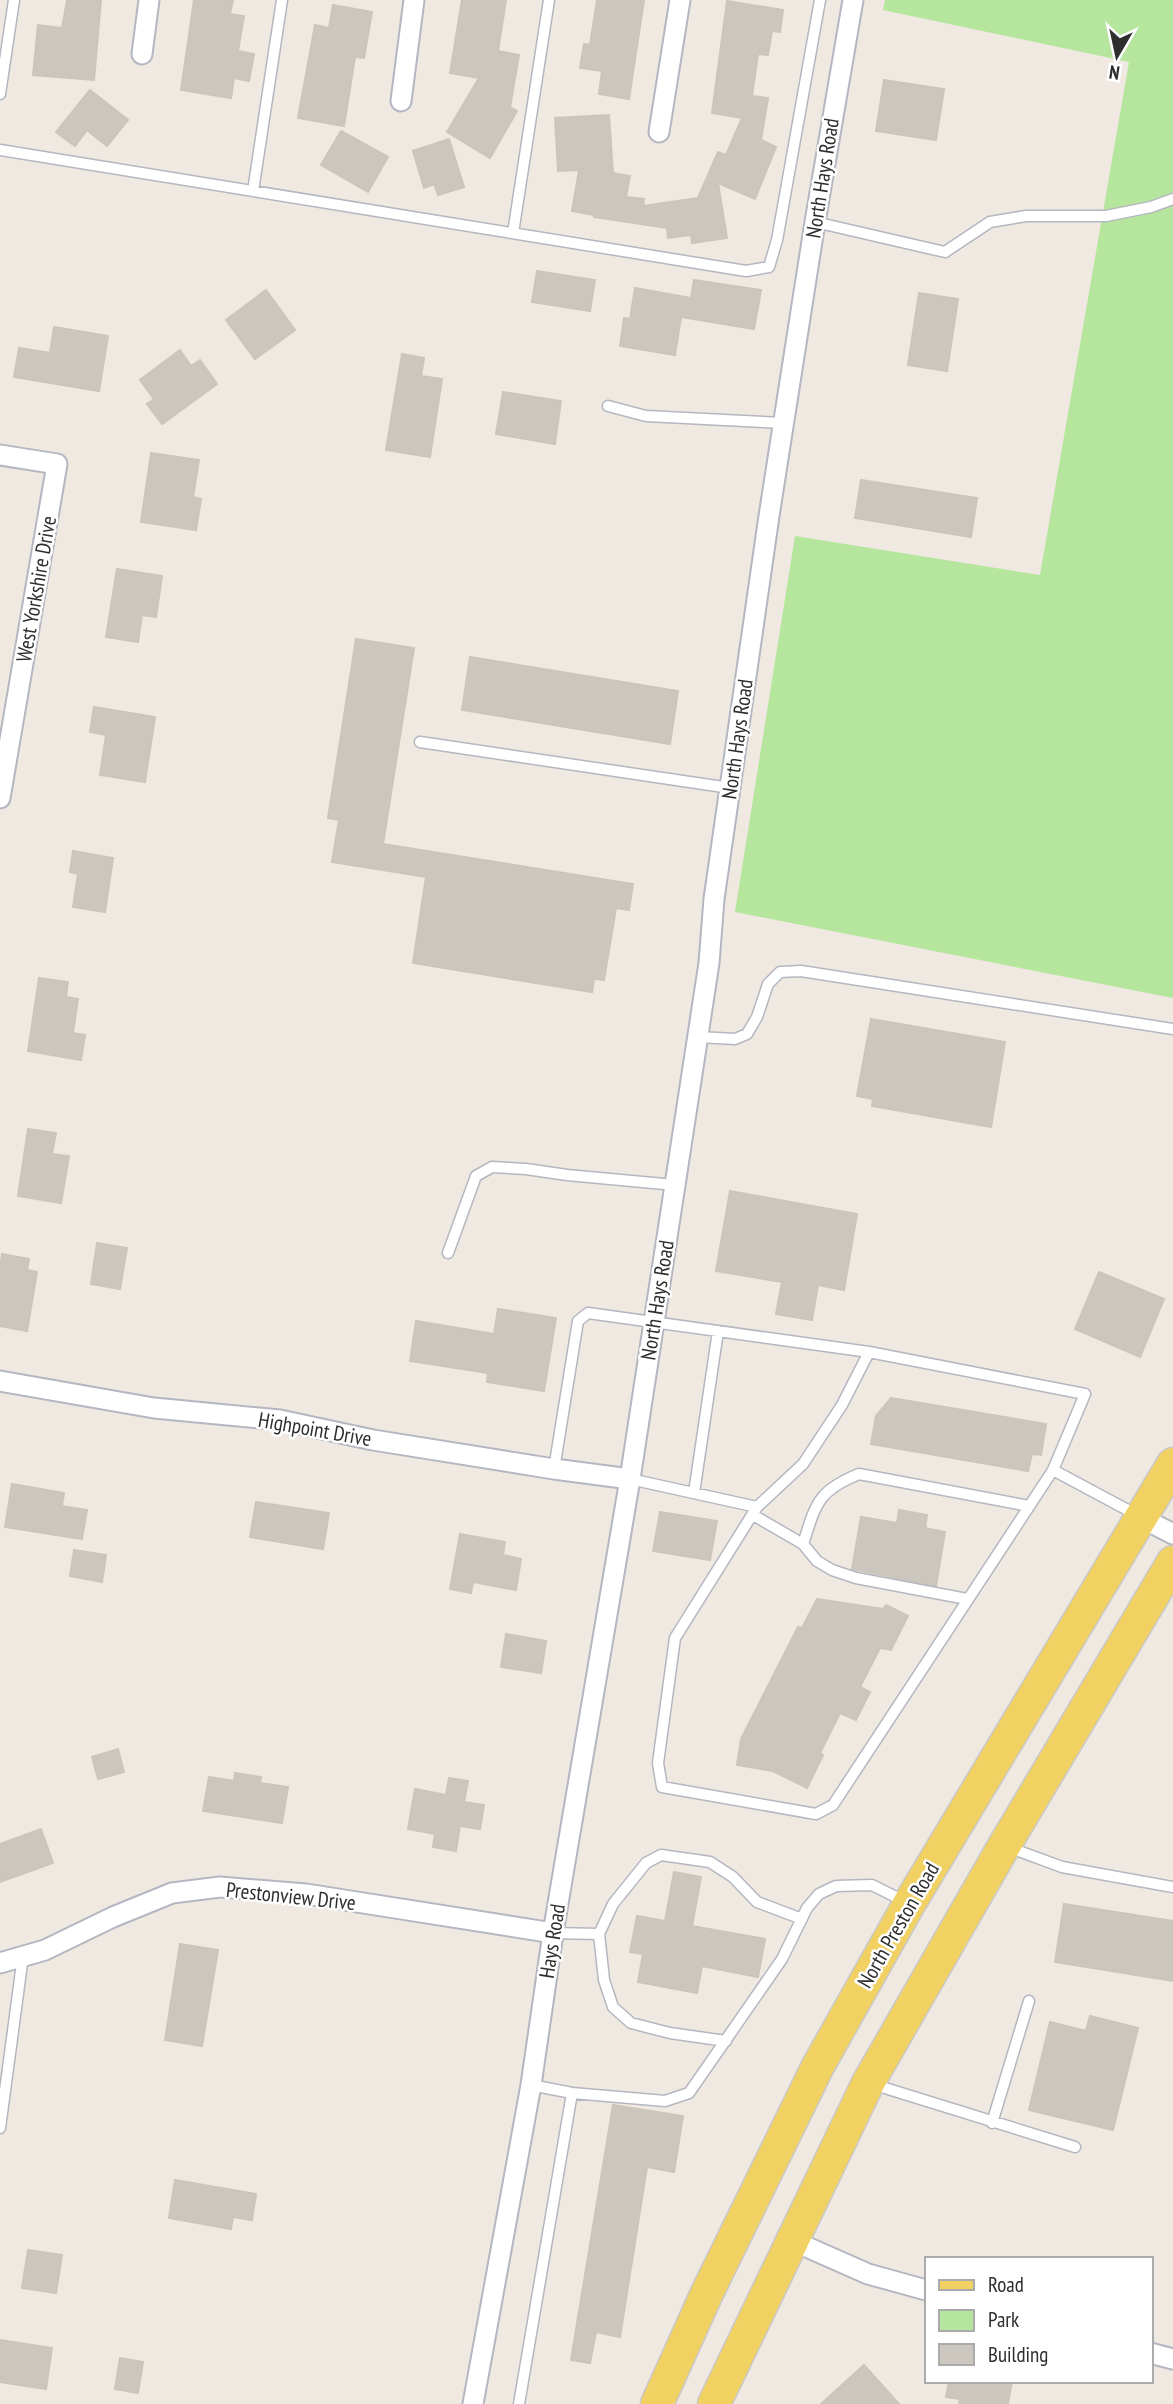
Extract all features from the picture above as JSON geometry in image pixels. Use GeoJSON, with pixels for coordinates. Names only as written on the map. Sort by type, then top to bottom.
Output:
{"type":"FeatureCollection","features":[{"type":"Feature","properties":{"kind":"main road","name":"North Preston Road"},"geometry":{"type":"LineString","coordinates":[[657,2404],[707,2293],[818,2066],[909,1903],[1173,1464]]}},
{"type":"Feature","properties":{"kind":"main road"},"geometry":{"type":"LineString","coordinates":[[714,2404],[868,2083],[1004,1846],[1173,1562]]}},
{"type":"Feature","properties":{"kind":"street"},"geometry":{"type":"LineString","coordinates":[[142,54],[149,0]]}},
{"type":"Feature","properties":{"kind":"street"},"geometry":{"type":"LineString","coordinates":[[401,101],[414,0]]}},
{"type":"Feature","properties":{"kind":"street"},"geometry":{"type":"LineString","coordinates":[[660,132],[680,0]]}},
{"type":"Feature","properties":{"kind":"street","name":"North Hays Road"},"geometry":{"type":"LineString","coordinates":[[630,1479],[709,963],[714,899],[784,423],[853,0]]}},
{"type":"Feature","properties":{"kind":"street","name":"West Yorkshire Drive"},"geometry":{"type":"LineString","coordinates":[[0,455],[57,464],[0,797]]}},
{"type":"Feature","properties":{"kind":"street","name":"Highpoint Drive"},"geometry":{"type":"LineString","coordinates":[[0,1381],[154,1408],[279,1420],[373,1440],[630,1479]]}},
{"type":"Feature","properties":{"kind":"street","name":"Hays Road"},"geometry":{"type":"LineString","coordinates":[[473,2404],[531,2085],[553,1933],[630,1479]]}},
{"type":"Feature","properties":{"kind":"street"},"geometry":{"type":"LineString","coordinates":[[1140,1517],[1173,1534]]}},
{"type":"Feature","properties":{"kind":"street","name":"Prestonview Drive"},"geometry":{"type":"LineString","coordinates":[[0,1963],[45,1950],[113,1917],[172,1893],[220,1887],[306,1894],[553,1933]]}},
{"type":"Feature","properties":{"kind":"street"},"geometry":{"type":"LineString","coordinates":[[791,2240],[868,2274],[925,2290]]}},
{"type":"Feature","properties":{"kind":"street"},"geometry":{"type":"LineString","coordinates":[[1152,2354],[1173,2359]]}},
{"type":"Feature","properties":{"kind":"lane"},"geometry":{"type":"LineString","coordinates":[[0,94],[14,0]]}},
{"type":"Feature","properties":{"kind":"lane"},"geometry":{"type":"LineString","coordinates":[[253,191],[282,0]]}},
{"type":"Feature","properties":{"kind":"lane"},"geometry":{"type":"LineString","coordinates":[[513,233],[549,0]]}},
{"type":"Feature","properties":{"kind":"lane"},"geometry":{"type":"LineString","coordinates":[[0,150],[746,271],[769,267],[777,240],[820,0]]}},
{"type":"Feature","properties":{"kind":"lane"},"geometry":{"type":"LineString","coordinates":[[815,222],[945,252],[990,222],[1026,216],[1106,216],[1151,207],[1173,199]]}},
{"type":"Feature","properties":{"kind":"lane"},"geometry":{"type":"LineString","coordinates":[[608,406],[646,416],[784,423]]}},
{"type":"Feature","properties":{"kind":"lane"},"geometry":{"type":"LineString","coordinates":[[420,742],[730,788]]}},
{"type":"Feature","properties":{"kind":"lane"},"geometry":{"type":"LineString","coordinates":[[698,1037],[735,1039],[747,1034],[757,1017],[768,984],[780,972],[801,971],[1173,1029]]}},
{"type":"Feature","properties":{"kind":"lane"},"geometry":{"type":"LineString","coordinates":[[448,1253],[476,1176],[492,1167],[675,1185]]}},
{"type":"Feature","properties":{"kind":"lane"},"geometry":{"type":"LineString","coordinates":[[554,1469],[578,1321],[588,1313],[869,1352],[1085,1394],[1053,1470],[833,1805],[816,1814],[662,1787],[658,1763],[676,1638],[755,1511],[803,1464],[842,1405],[869,1352]]}},
{"type":"Feature","properties":{"kind":"lane"},"geometry":{"type":"LineString","coordinates":[[694,1493],[718,1331]]}},
{"type":"Feature","properties":{"kind":"lane"},"geometry":{"type":"LineString","coordinates":[[1053,1470],[1140,1517]]}},
{"type":"Feature","properties":{"kind":"lane"},"geometry":{"type":"LineString","coordinates":[[803,1544],[815,1507],[823,1494],[839,1482],[859,1474],[1029,1506]]}},
{"type":"Feature","properties":{"kind":"lane"},"geometry":{"type":"LineString","coordinates":[[630,1479],[694,1493],[755,1511],[803,1544],[817,1561],[832,1570],[856,1578],[967,1598]]}},
{"type":"Feature","properties":{"kind":"lane"},"geometry":{"type":"LineString","coordinates":[[1004,1846],[1062,1867],[1173,1887]]}},
{"type":"Feature","properties":{"kind":"lane"},"geometry":{"type":"LineString","coordinates":[[726,2041],[670,2033],[631,2023],[613,2007],[604,1980],[599,1934],[613,1904],[646,1863],[661,1855],[710,1862],[733,1877],[757,1902],[802,1919]]}},
{"type":"Feature","properties":{"kind":"lane"},"geometry":{"type":"LineString","coordinates":[[531,2085],[572,2093],[665,2101],[688,2093],[782,1959],[807,1908],[819,1894],[836,1885],[872,1885],[909,1903]]}},
{"type":"Feature","properties":{"kind":"lane"},"geometry":{"type":"LineString","coordinates":[[553,1933],[599,1934]]}},
{"type":"Feature","properties":{"kind":"lane"},"geometry":{"type":"LineString","coordinates":[[0,2128],[23,1956]]}},
{"type":"Feature","properties":{"kind":"lane"},"geometry":{"type":"LineString","coordinates":[[992,2123],[1029,2001]]}},
{"type":"Feature","properties":{"kind":"lane"},"geometry":{"type":"LineString","coordinates":[[868,2083],[1075,2147]]}},
{"type":"Feature","properties":{"kind":"lane"},"geometry":{"type":"LineString","coordinates":[[519,2404],[572,2093]]}},
{"type":"Feature","properties":{"kind":"green space"},"geometry":{"type":"Polygon","coordinates":[[[885,0],[1173,0],[1173,998],[735,912],[795,536],[1040,575],[1129,62],[883,10],[885,0]]]}},
{"type":"Feature","properties":{"kind":"building"},"geometry":{"type":"Polygon","coordinates":[[[67,0],[101,0],[94,80],[33,75],[38,25],[62,28],[67,0]]]}},
{"type":"Feature","properties":{"kind":"building"},"geometry":{"type":"Polygon","coordinates":[[[194,0],[233,0],[230,14],[244,16],[238,51],[254,54],[249,81],[234,78],[231,98],[181,90],[194,0]]]}},
{"type":"Feature","properties":{"kind":"building"},"geometry":{"type":"Polygon","coordinates":[[[462,0],[506,0],[498,51],[519,55],[510,107],[517,111],[490,158],[447,132],[479,78],[450,73],[462,0]]]}},
{"type":"Feature","properties":{"kind":"building"},"geometry":{"type":"Polygon","coordinates":[[[597,0],[644,0],[629,99],[599,94],[602,71],[580,68],[584,44],[590,45],[597,0]]]}},
{"type":"Feature","properties":{"kind":"building"},"geometry":{"type":"Polygon","coordinates":[[[727,1],[783,10],[780,32],[772,31],[768,55],[758,54],[752,96],[768,98],[761,140],[776,147],[755,199],[718,183],[727,238],[692,243],[691,235],[668,238],[667,228],[572,211],[579,170],[558,171],[555,118],[609,115],[613,173],[630,176],[626,197],[644,199],[643,206],[698,198],[718,152],[726,155],[742,118],[712,113],[727,1]]]}},
{"type":"Feature","properties":{"kind":"building"},"geometry":{"type":"Polygon","coordinates":[[[333,5],[372,12],[364,58],[355,57],[344,126],[298,118],[315,25],[329,28],[333,5]]]}},
{"type":"Feature","properties":{"kind":"building"},"geometry":{"type":"Polygon","coordinates":[[[884,80],[944,89],[936,140],[876,131],[884,80]]]}},
{"type":"Feature","properties":{"kind":"building"},"geometry":{"type":"Polygon","coordinates":[[[90,90],[128,120],[107,146],[87,130],[75,146],[56,132],[90,90]]]}},
{"type":"Feature","properties":{"kind":"building"},"geometry":{"type":"Polygon","coordinates":[[[341,131],[388,157],[368,192],[321,165],[341,131]]]}},
{"type":"Feature","properties":{"kind":"building"},"geometry":{"type":"Polygon","coordinates":[[[449,139],[464,187],[438,195],[434,184],[424,188],[413,151],[449,139]]]}},
{"type":"Feature","properties":{"kind":"building"},"geometry":{"type":"Polygon","coordinates":[[[537,271],[595,280],[590,311],[532,302],[537,271]]]}},
{"type":"Feature","properties":{"kind":"building"},"geometry":{"type":"Polygon","coordinates":[[[694,280],[761,290],[754,329],[681,317],[675,355],[620,346],[624,318],[630,319],[635,288],[691,298],[694,280]]]}},
{"type":"Feature","properties":{"kind":"building"},"geometry":{"type":"Polygon","coordinates":[[[266,290],[295,330],[255,359],[226,320],[266,290]]]}},
{"type":"Feature","properties":{"kind":"building"},"geometry":{"type":"Polygon","coordinates":[[[919,293],[958,299],[947,371],[908,365],[919,293]]]}},
{"type":"Feature","properties":{"kind":"building"},"geometry":{"type":"Polygon","coordinates":[[[54,327],[108,336],[99,391],[14,377],[19,348],[50,353],[54,327]]]}},
{"type":"Feature","properties":{"kind":"building"},"geometry":{"type":"Polygon","coordinates":[[[180,350],[191,366],[200,360],[217,384],[162,424],[147,404],[154,399],[140,380],[180,350]]]}},
{"type":"Feature","properties":{"kind":"building"},"geometry":{"type":"Polygon","coordinates":[[[402,354],[424,358],[421,376],[442,379],[430,457],[386,450],[402,354]]]}},
{"type":"Feature","properties":{"kind":"building"},"geometry":{"type":"Polygon","coordinates":[[[503,392],[561,401],[555,444],[496,434],[503,392]]]}},
{"type":"Feature","properties":{"kind":"building"},"geometry":{"type":"Polygon","coordinates":[[[151,453],[199,460],[193,497],[201,499],[196,530],[141,522],[151,453]]]}},
{"type":"Feature","properties":{"kind":"building"},"geometry":{"type":"Polygon","coordinates":[[[861,480],[977,498],[971,537],[855,518],[861,480]]]}},
{"type":"Feature","properties":{"kind":"building"},"geometry":{"type":"Polygon","coordinates":[[[117,569],[162,576],[156,617],[142,615],[138,642],[106,637],[117,569]]]}},
{"type":"Feature","properties":{"kind":"building"},"geometry":{"type":"Polygon","coordinates":[[[356,639],[414,648],[383,844],[633,884],[629,910],[616,908],[604,980],[594,979],[592,992],[413,963],[426,877],[332,862],[339,820],[328,818],[356,639]]]}},
{"type":"Feature","properties":{"kind":"building"},"geometry":{"type":"Polygon","coordinates":[[[470,657],[678,691],[670,744],[462,710],[470,657]]]}},
{"type":"Feature","properties":{"kind":"building"},"geometry":{"type":"Polygon","coordinates":[[[94,707],[155,717],[145,782],[100,775],[106,735],[90,732],[94,707]]]}},
{"type":"Feature","properties":{"kind":"building"},"geometry":{"type":"Polygon","coordinates":[[[73,851],[113,858],[105,912],[73,907],[78,874],[70,872],[73,851]]]}},
{"type":"Feature","properties":{"kind":"building"},"geometry":{"type":"Polygon","coordinates":[[[39,978],[68,982],[66,997],[78,999],[73,1033],[85,1035],[81,1060],[28,1051],[39,978]]]}},
{"type":"Feature","properties":{"kind":"building"},"geometry":{"type":"Polygon","coordinates":[[[871,1019],[1005,1042],[991,1127],[872,1106],[873,1099],[857,1096],[871,1019]]]}},
{"type":"Feature","properties":{"kind":"building"},"geometry":{"type":"Polygon","coordinates":[[[28,1129],[56,1133],[52,1154],[69,1156],[61,1203],[18,1196],[28,1129]]]}},
{"type":"Feature","properties":{"kind":"building"},"geometry":{"type":"Polygon","coordinates":[[[730,1191],[857,1214],[844,1290],[818,1285],[812,1320],[776,1314],[782,1282],[716,1271],[730,1191]]]}},
{"type":"Feature","properties":{"kind":"building"},"geometry":{"type":"Polygon","coordinates":[[[97,1243],[127,1248],[120,1289],[91,1284],[97,1243]]]}},
{"type":"Feature","properties":{"kind":"building"},"geometry":{"type":"Polygon","coordinates":[[[2,1254],[29,1259],[27,1270],[37,1272],[27,1331],[0,1326],[2,1254]]]}},
{"type":"Feature","properties":{"kind":"building"},"geometry":{"type":"Polygon","coordinates":[[[1099,1272],[1164,1299],[1140,1357],[1075,1329],[1099,1272]]]}},
{"type":"Feature","properties":{"kind":"building"},"geometry":{"type":"Polygon","coordinates":[[[498,1309],[556,1318],[544,1391],[487,1382],[488,1373],[410,1361],[416,1321],[494,1334],[498,1309]]]}},
{"type":"Feature","properties":{"kind":"building"},"geometry":{"type":"Polygon","coordinates":[[[891,1398],[1046,1424],[1041,1455],[1032,1454],[1028,1471],[871,1444],[876,1416],[891,1398]]]}},
{"type":"Feature","properties":{"kind":"building"},"geometry":{"type":"Polygon","coordinates":[[[12,1484],[64,1493],[62,1506],[87,1510],[82,1539],[5,1527],[12,1484]]]}},
{"type":"Feature","properties":{"kind":"building"},"geometry":{"type":"Polygon","coordinates":[[[256,1502],[329,1513],[323,1549],[250,1537],[256,1502]]]}},
{"type":"Feature","properties":{"kind":"building"},"geometry":{"type":"Polygon","coordinates":[[[899,1510],[927,1515],[925,1528],[945,1532],[936,1586],[852,1569],[861,1517],[897,1523],[899,1510]]]}},
{"type":"Feature","properties":{"kind":"building"},"geometry":{"type":"Polygon","coordinates":[[[660,1512],[717,1521],[710,1560],[653,1551],[660,1512]]]}},
{"type":"Feature","properties":{"kind":"building"},"geometry":{"type":"Polygon","coordinates":[[[460,1534],[505,1542],[503,1555],[521,1559],[516,1590],[473,1582],[471,1593],[450,1589],[460,1534]]]}},
{"type":"Feature","properties":{"kind":"building"},"geometry":{"type":"Polygon","coordinates":[[[74,1550],[106,1555],[102,1582],[70,1576],[74,1550]]]}},
{"type":"Feature","properties":{"kind":"building"},"geometry":{"type":"Polygon","coordinates":[[[817,1599],[883,1609],[886,1605],[908,1616],[891,1650],[880,1648],[860,1687],[870,1692],[856,1720],[840,1713],[820,1753],[823,1755],[807,1788],[773,1771],[737,1765],[741,1739],[798,1627],[802,1628],[817,1599]]]}},
{"type":"Feature","properties":{"kind":"building"},"geometry":{"type":"Polygon","coordinates":[[[506,1634],[546,1641],[541,1673],[501,1667],[506,1634]]]}},
{"type":"Feature","properties":{"kind":"building"},"geometry":{"type":"Polygon","coordinates":[[[118,1749],[124,1772],[98,1779],[92,1757],[118,1749]]]}},
{"type":"Feature","properties":{"kind":"building"},"geometry":{"type":"Polygon","coordinates":[[[235,1773],[261,1777],[260,1783],[288,1787],[282,1823],[203,1811],[209,1777],[234,1781],[235,1773]]]}},
{"type":"Feature","properties":{"kind":"building"},"geometry":{"type":"Polygon","coordinates":[[[449,1778],[468,1781],[464,1802],[484,1805],[480,1829],[460,1826],[456,1851],[433,1847],[435,1834],[408,1829],[415,1789],[446,1795],[449,1778]]]}},
{"type":"Feature","properties":{"kind":"building"},"geometry":{"type":"Polygon","coordinates":[[[41,1829],[53,1863],[0,1882],[0,1844],[41,1829]]]}},
{"type":"Feature","properties":{"kind":"building"},"geometry":{"type":"Polygon","coordinates":[[[674,1872],[701,1877],[692,1926],[765,1939],[758,1977],[702,1966],[697,1993],[638,1982],[643,1954],[630,1952],[637,1916],[665,1921],[674,1872]]]}},
{"type":"Feature","properties":{"kind":"building"},"geometry":{"type":"Polygon","coordinates":[[[1064,1904],[1173,1921],[1173,1981],[1055,1962],[1064,1904]]]}},
{"type":"Feature","properties":{"kind":"building"},"geometry":{"type":"Polygon","coordinates":[[[180,1944],[218,1950],[202,2046],[165,2040],[180,1944]]]}},
{"type":"Feature","properties":{"kind":"building"},"geometry":{"type":"Polygon","coordinates":[[[1090,2016],[1138,2028],[1113,2130],[1029,2110],[1050,2022],[1086,2031],[1090,2016]]]}},
{"type":"Feature","properties":{"kind":"building"},"geometry":{"type":"Polygon","coordinates":[[[613,2105],[683,2116],[674,2172],[647,2167],[620,2337],[596,2332],[590,2363],[571,2360],[613,2105]]]}},
{"type":"Feature","properties":{"kind":"building"},"geometry":{"type":"Polygon","coordinates":[[[175,2180],[256,2194],[252,2220],[233,2217],[231,2229],[169,2218],[175,2180]]]}},
{"type":"Feature","properties":{"kind":"building"},"geometry":{"type":"Polygon","coordinates":[[[28,2250],[62,2255],[56,2293],[22,2288],[28,2250]]]}},
{"type":"Feature","properties":{"kind":"building"},"geometry":{"type":"Polygon","coordinates":[[[0,2340],[52,2348],[46,2389],[0,2382],[0,2340]]]}},
{"type":"Feature","properties":{"kind":"building"},"geometry":{"type":"Polygon","coordinates":[[[120,2358],[143,2362],[138,2393],[115,2389],[120,2358]]]}},
{"type":"Feature","properties":{"kind":"building"},"geometry":{"type":"Polygon","coordinates":[[[864,2365],[899,2404],[821,2404],[864,2365]]]}},
{"type":"Feature","properties":{"kind":"building"},"geometry":{"type":"Polygon","coordinates":[[[949,2383],[1012,2383],[1008,2404],[959,2404],[960,2399],[946,2397],[949,2383]]]}}]}
